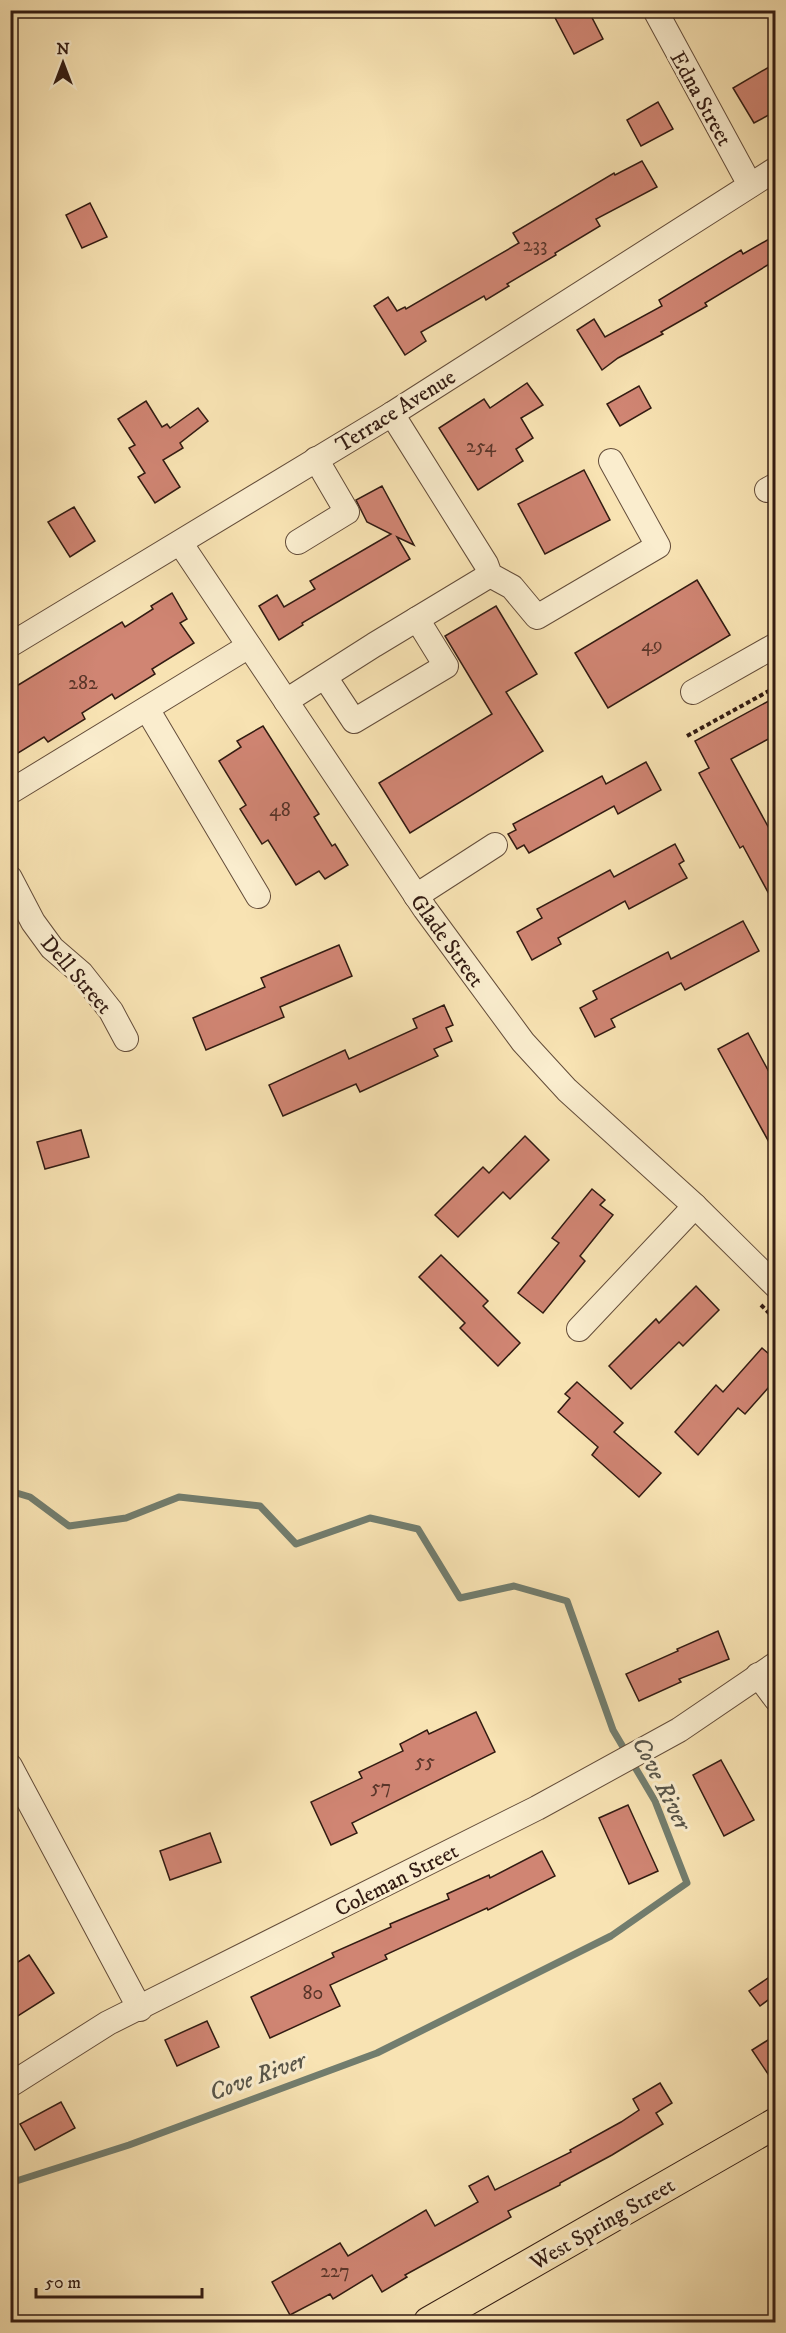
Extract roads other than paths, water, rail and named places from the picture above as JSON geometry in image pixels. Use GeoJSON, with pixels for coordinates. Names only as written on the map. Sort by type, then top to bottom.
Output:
{"type":"FeatureCollection","features":[{"type":"Feature","properties":{"kind":"main road","name":"West Spring Street"},"geometry":{"type":"LineString","coordinates":[[429,2322],[776,2123]]}},
{"type":"Feature","properties":{"kind":"street","name":"Edna Street"},"geometry":{"type":"LineString","coordinates":[[655,10],[750,185]]}},
{"type":"Feature","properties":{"kind":"street","name":"Terrace Avenue"},"geometry":{"type":"LineString","coordinates":[[10,645],[181,544],[392,414],[776,169]]}},
{"type":"Feature","properties":{"kind":"street"},"geometry":{"type":"LineString","coordinates":[[392,414],[486,564],[490,575],[512,586],[537,617],[658,546],[611,461]]}},
{"type":"Feature","properties":{"kind":"street"},"geometry":{"type":"LineString","coordinates":[[298,542],[346,512],[316,459]]}},
{"type":"Feature","properties":{"kind":"street","name":"Glade Street"},"geometry":{"type":"LineString","coordinates":[[181,544],[416,896],[523,1042],[599,1121],[695,1206],[776,1286]]}},
{"type":"Feature","properties":{"kind":"street"},"geometry":{"type":"LineString","coordinates":[[286,701],[490,575]]}},
{"type":"Feature","properties":{"kind":"street"},"geometry":{"type":"LineString","coordinates":[[325,676],[354,722],[446,666],[417,619]]}},
{"type":"Feature","properties":{"kind":"street"},"geometry":{"type":"LineString","coordinates":[[693,692],[776,645]]}},
{"type":"Feature","properties":{"kind":"street"},"geometry":{"type":"LineString","coordinates":[[10,792],[249,646]]}},
{"type":"Feature","properties":{"kind":"street"},"geometry":{"type":"LineString","coordinates":[[147,709],[258,896]]}},
{"type":"Feature","properties":{"kind":"street"},"geometry":{"type":"LineString","coordinates":[[416,896],[495,845]]}},
{"type":"Feature","properties":{"kind":"street","name":"Dell Street"},"geometry":{"type":"LineString","coordinates":[[10,878],[33,922],[52,948],[81,973],[111,1011],[126,1039]]}},
{"type":"Feature","properties":{"kind":"street"},"geometry":{"type":"LineString","coordinates":[[579,1329],[695,1206]]}},
{"type":"Feature","properties":{"kind":"street"},"geometry":{"type":"LineString","coordinates":[[767,1670],[776,1699]]}},
{"type":"Feature","properties":{"kind":"street","name":"Coleman Street"},"geometry":{"type":"LineString","coordinates":[[10,2085],[108,2023],[140,2009],[537,1808],[679,1730],[767,1670]]}},
{"type":"Feature","properties":{"kind":"street"},"geometry":{"type":"LineString","coordinates":[[10,1766],[140,2009]]}},
{"type":"Feature","properties":{"kind":"waterway","name":"Cove River"},"geometry":{"type":"LineString","coordinates":[[10,1491],[30,1497],[69,1526],[126,1518],[179,1497],[260,1506],[296,1544],[370,1518],[418,1529],[460,1598],[514,1586],[567,1601],[613,1730],[655,1801],[687,1883],[611,1936],[377,2053],[129,2145],[10,2183]]}}]}
